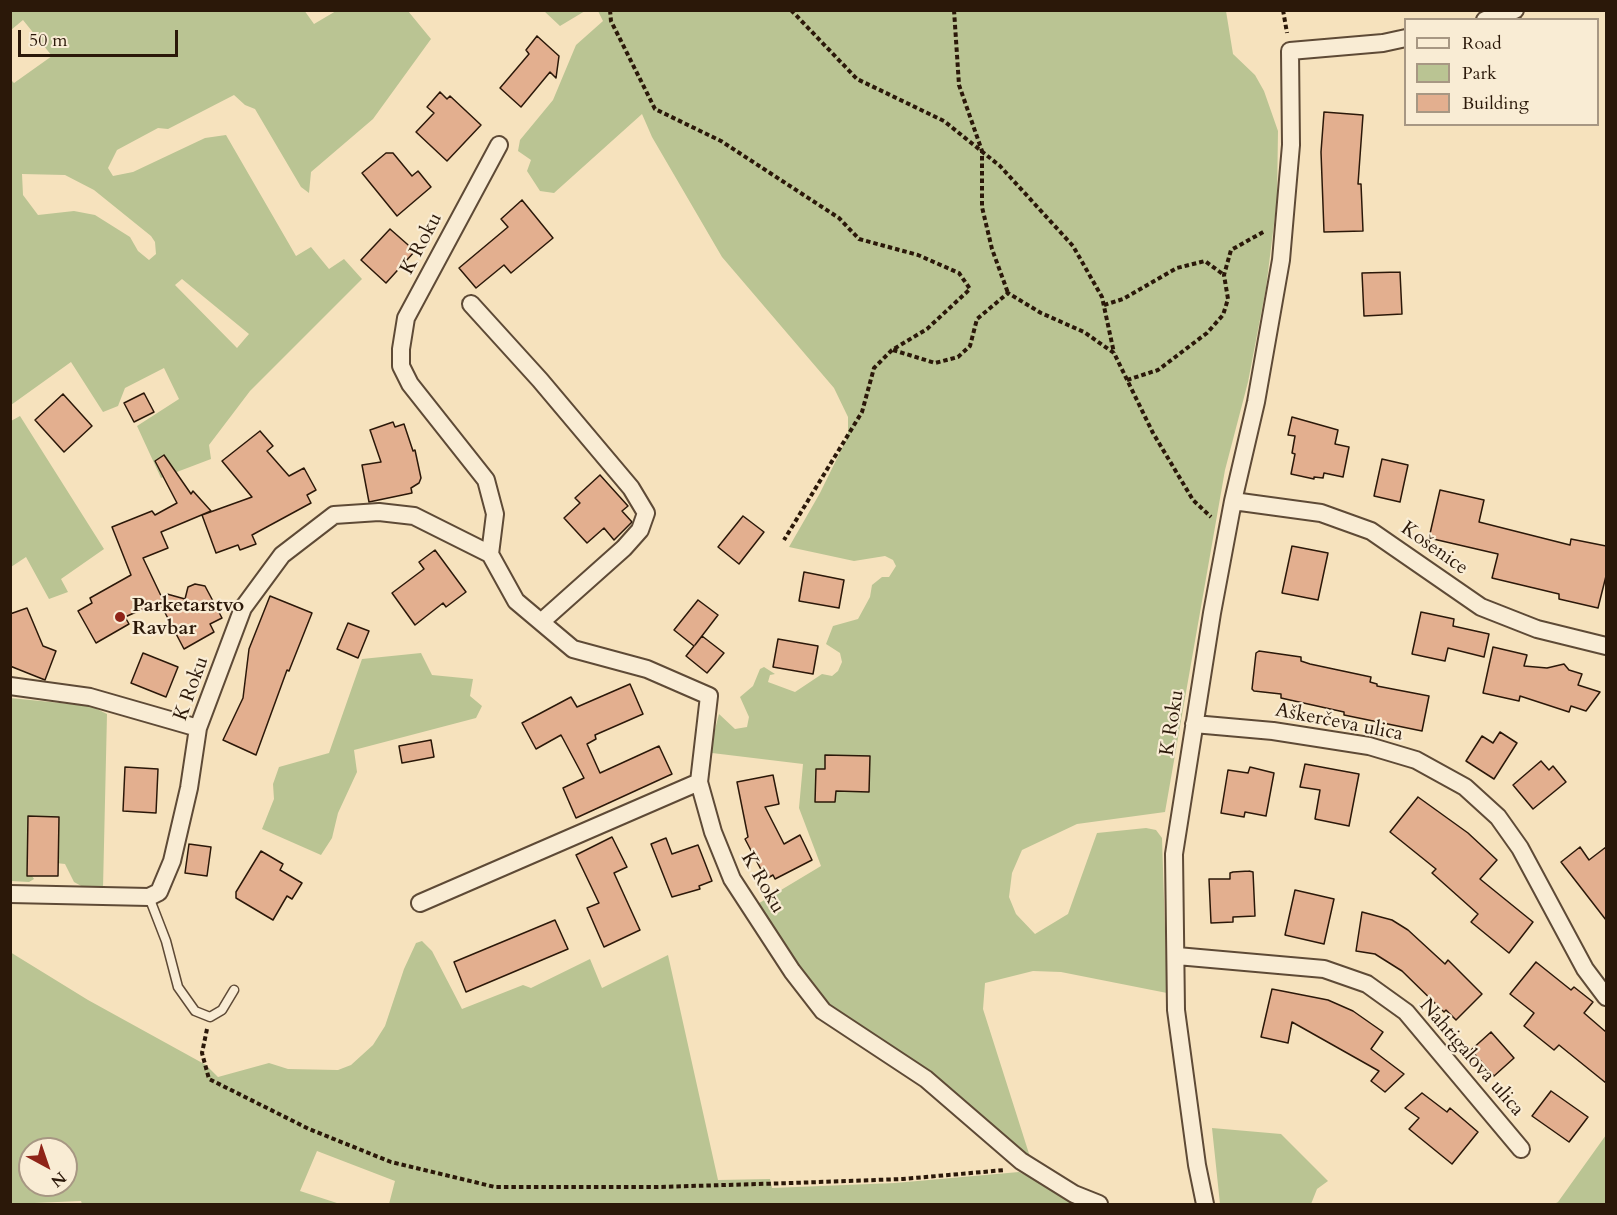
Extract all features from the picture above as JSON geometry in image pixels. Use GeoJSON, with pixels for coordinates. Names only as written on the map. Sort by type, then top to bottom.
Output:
{"type":"FeatureCollection","features":[{"type":"Feature","properties":{"kind":"street"},"geometry":{"type":"LineString","coordinates":[[1491,18],[1515,10]]}},
{"type":"Feature","properties":{"kind":"street","name":"K Roku"},"geometry":{"type":"LineString","coordinates":[[1205,1204],[1197,1165],[1176,1010],[1174,854],[1233,501],[1256,402],[1281,260],[1291,145],[1290,51],[1383,43],[1404,38]]}},
{"type":"Feature","properties":{"kind":"street","name":"K Roku"},"geometry":{"type":"LineString","coordinates":[[490,554],[495,514],[486,480],[410,384],[401,366],[401,349],[406,318],[499,145]]}},
{"type":"Feature","properties":{"kind":"street"},"geometry":{"type":"LineString","coordinates":[[471,304],[540,380],[631,488],[646,513],[639,530],[624,548],[541,622]]}},
{"type":"Feature","properties":{"kind":"street","name":"Košenice"},"geometry":{"type":"LineString","coordinates":[[1233,501],[1321,513],[1371,531],[1481,607],[1537,629],[1606,645]]}},
{"type":"Feature","properties":{"kind":"street","name":"K Roku"},"geometry":{"type":"LineString","coordinates":[[149,897],[159,892],[172,861],[189,788],[198,728],[243,608],[282,555],[334,515],[379,512],[414,516],[490,554],[516,601],[573,649],[647,669],[709,696],[699,782],[713,832],[732,879],[792,972],[823,1011],[926,1079],[1021,1161],[1074,1194],[1099,1204]]}},
{"type":"Feature","properties":{"kind":"street"},"geometry":{"type":"LineString","coordinates":[[10,686],[90,697],[198,728]]}},
{"type":"Feature","properties":{"kind":"street","name":"Aškerčeva ulica"},"geometry":{"type":"LineString","coordinates":[[1194,724],[1283,732],[1369,746],[1416,760],[1465,787],[1498,817],[1520,848],[1585,969],[1606,997]]}},
{"type":"Feature","properties":{"kind":"street"},"geometry":{"type":"LineString","coordinates":[[420,903],[699,782]]}},
{"type":"Feature","properties":{"kind":"street"},"geometry":{"type":"LineString","coordinates":[[10,894],[149,897]]}},
{"type":"Feature","properties":{"kind":"street","name":"Nahtigalova ulica"},"geometry":{"type":"LineString","coordinates":[[1177,956],[1324,969],[1367,984],[1406,1012],[1521,1149]]}},
{"type":"Feature","properties":{"kind":"lane"},"geometry":{"type":"LineString","coordinates":[[149,897],[166,941],[178,987],[195,1011],[210,1017],[222,1010],[234,990]]}},
{"type":"Feature","properties":{"kind":"path"},"geometry":{"type":"LineString","coordinates":[[610,10],[611,21],[655,109],[721,141],[839,218],[859,239],[918,255],[959,273],[970,289],[927,328],[892,350],[874,368],[862,412],[784,540]]}},
{"type":"Feature","properties":{"kind":"path"},"geometry":{"type":"LineString","coordinates":[[791,10],[857,79],[944,121],[1000,166],[1073,246],[1104,305],[1114,353],[1153,433],[1194,500],[1212,518]]}},
{"type":"Feature","properties":{"kind":"path"},"geometry":{"type":"LineString","coordinates":[[954,10],[959,85],[982,152],[982,207],[992,249],[1008,293],[1041,313],[1084,332],[1114,353]]}},
{"type":"Feature","properties":{"kind":"path"},"geometry":{"type":"LineString","coordinates":[[1127,380],[1158,370],[1207,333],[1223,315],[1228,299],[1224,275],[1231,250],[1269,229]]}},
{"type":"Feature","properties":{"kind":"path"},"geometry":{"type":"LineString","coordinates":[[1104,305],[1123,299],[1177,268],[1205,261],[1224,275]]}},
{"type":"Feature","properties":{"kind":"path"},"geometry":{"type":"LineString","coordinates":[[892,350],[935,363],[958,357],[970,346],[977,319],[1008,293]]}},
{"type":"Feature","properties":{"kind":"path"},"geometry":{"type":"LineString","coordinates":[[210,1017],[202,1053],[209,1078],[309,1129],[391,1162],[495,1187],[658,1187],[903,1179],[1007,1170],[1021,1161]]}},
{"type":"Feature","properties":{"kind":"green space"},"geometry":{"type":"Polygon","coordinates":[[[304,10],[314,24],[336,11],[408,11],[431,39],[373,119],[311,172],[309,193],[301,187],[255,109],[245,105],[234,95],[168,129],[158,128],[117,150],[108,168],[113,176],[133,172],[205,138],[226,135],[296,256],[311,247],[329,269],[344,259],[362,279],[250,391],[209,445],[211,459],[161,478],[137,426],[179,399],[164,368],[125,388],[118,406],[103,412],[71,362],[11,405],[10,79],[14,83],[52,56],[23,20],[11,30],[11,11],[304,10]],[[22,174],[23,195],[38,215],[74,211],[95,215],[130,237],[138,251],[149,260],[156,254],[155,242],[151,236],[94,190],[65,175],[22,174]],[[182,279],[175,285],[237,348],[249,334],[182,279]]]}},
{"type":"Feature","properties":{"kind":"green space"},"geometry":{"type":"Polygon","coordinates":[[[544,11],[585,11],[560,26],[544,11]]]}},
{"type":"Feature","properties":{"kind":"green space"},"geometry":{"type":"Polygon","coordinates":[[[598,11],[1226,11],[1233,54],[1255,75],[1264,91],[1278,131],[1277,200],[1266,288],[1248,382],[1225,470],[1165,812],[1077,824],[1022,850],[1012,873],[1009,897],[1016,914],[1035,934],[1068,914],[1097,833],[1146,828],[1156,830],[1162,838],[1167,993],[1061,972],[1033,971],[985,983],[983,1009],[1031,1160],[817,995],[756,905],[821,866],[799,808],[803,764],[712,753],[712,741],[719,714],[735,729],[747,727],[749,717],[740,697],[753,686],[760,669],[764,667],[775,674],[770,675],[768,682],[795,692],[822,674],[832,676],[838,671],[842,662],[840,653],[826,644],[833,626],[858,619],[870,597],[872,585],[882,577],[889,577],[896,566],[893,560],[885,556],[854,561],[789,547],[820,493],[848,436],[848,417],[834,388],[722,257],[652,137],[642,114],[554,193],[540,191],[527,171],[531,160],[518,151],[520,140],[553,100],[576,45],[603,21],[598,11]]]}},
{"type":"Feature","properties":{"kind":"green space"},"geometry":{"type":"Polygon","coordinates":[[[20,416],[104,549],[61,579],[68,592],[49,599],[26,557],[11,567],[11,421],[20,416]]]}},
{"type":"Feature","properties":{"kind":"green space"},"geometry":{"type":"Polygon","coordinates":[[[421,653],[432,675],[473,679],[470,696],[482,706],[476,718],[354,750],[357,772],[338,813],[332,838],[321,855],[262,829],[274,799],[273,784],[279,767],[329,753],[362,659],[421,653]]]}},
{"type":"Feature","properties":{"kind":"green space"},"geometry":{"type":"Polygon","coordinates":[[[10,698],[91,706],[107,714],[103,888],[85,888],[74,882],[65,864],[27,860],[28,870],[34,879],[29,882],[11,881],[10,698]]]}},
{"type":"Feature","properties":{"kind":"green space"},"geometry":{"type":"Polygon","coordinates":[[[422,941],[432,951],[462,1009],[523,985],[531,988],[590,959],[602,988],[668,955],[718,1180],[770,1179],[772,1188],[895,1183],[1019,1172],[1086,1204],[389,1204],[395,1181],[317,1151],[300,1191],[340,1204],[82,1204],[81,1201],[11,1204],[10,952],[88,1000],[206,1065],[218,1077],[269,1063],[288,1069],[338,1070],[351,1065],[373,1045],[385,1026],[404,969],[416,943],[422,941]]]}},
{"type":"Feature","properties":{"kind":"green space"},"geometry":{"type":"Polygon","coordinates":[[[1212,1128],[1281,1134],[1328,1181],[1317,1189],[1311,1204],[1220,1204],[1212,1128]]]}},
{"type":"Feature","properties":{"kind":"green space"},"geometry":{"type":"Polygon","coordinates":[[[1606,1135],[1606,1204],[1554,1204],[1558,1202],[1606,1135]]]}},
{"type":"Feature","properties":{"kind":"building"},"geometry":{"type":"Polygon","coordinates":[[[537,36],[559,56],[556,78],[550,72],[521,107],[500,88],[529,54],[526,50],[537,36]]]}},
{"type":"Feature","properties":{"kind":"building"},"geometry":{"type":"Polygon","coordinates":[[[440,92],[447,99],[450,96],[481,125],[447,161],[416,132],[434,113],[427,107],[440,92]]]}},
{"type":"Feature","properties":{"kind":"building"},"geometry":{"type":"Polygon","coordinates":[[[1324,112],[1363,115],[1358,184],[1361,184],[1363,231],[1324,232],[1321,152],[1324,112]]]}},
{"type":"Feature","properties":{"kind":"building"},"geometry":{"type":"Polygon","coordinates":[[[386,153],[393,153],[412,176],[418,171],[431,187],[397,216],[362,173],[386,153]]]}},
{"type":"Feature","properties":{"kind":"building"},"geometry":{"type":"Polygon","coordinates":[[[522,200],[553,238],[511,273],[504,265],[476,288],[459,268],[508,227],[501,219],[522,200]]]}},
{"type":"Feature","properties":{"kind":"building"},"geometry":{"type":"Polygon","coordinates":[[[390,229],[415,251],[386,283],[361,260],[390,229]]]}},
{"type":"Feature","properties":{"kind":"building"},"geometry":{"type":"Polygon","coordinates":[[[1400,272],[1402,314],[1364,316],[1362,273],[1400,272]]]}},
{"type":"Feature","properties":{"kind":"building"},"geometry":{"type":"Polygon","coordinates":[[[144,393],[154,412],[134,422],[124,403],[144,393]]]}},
{"type":"Feature","properties":{"kind":"building"},"geometry":{"type":"Polygon","coordinates":[[[63,394],[92,426],[64,452],[35,420],[63,394]]]}},
{"type":"Feature","properties":{"kind":"building"},"geometry":{"type":"Polygon","coordinates":[[[1292,417],[1338,430],[1335,444],[1349,447],[1343,477],[1324,473],[1323,478],[1314,477],[1314,479],[1291,474],[1295,454],[1292,453],[1295,436],[1288,435],[1292,417]]]}},
{"type":"Feature","properties":{"kind":"building"},"geometry":{"type":"Polygon","coordinates":[[[393,422],[395,427],[404,424],[413,451],[415,450],[421,478],[419,483],[411,488],[412,493],[369,502],[362,465],[381,462],[370,430],[393,422]]]}},
{"type":"Feature","properties":{"kind":"building"},"geometry":{"type":"Polygon","coordinates":[[[260,431],[273,446],[267,451],[289,476],[304,468],[316,490],[307,495],[311,503],[252,535],[256,544],[240,550],[238,545],[216,553],[202,515],[252,497],[222,461],[260,431]]]}},
{"type":"Feature","properties":{"kind":"building"},"geometry":{"type":"Polygon","coordinates":[[[164,455],[191,494],[193,491],[211,511],[161,532],[168,548],[143,558],[163,600],[125,617],[129,624],[96,643],[78,611],[92,603],[90,598],[131,575],[112,527],[152,511],[155,515],[177,503],[155,461],[164,455]]]}},
{"type":"Feature","properties":{"kind":"building"},"geometry":{"type":"Polygon","coordinates":[[[1382,459],[1408,465],[1400,502],[1374,496],[1382,459]]]}},
{"type":"Feature","properties":{"kind":"building"},"geometry":{"type":"Polygon","coordinates":[[[600,475],[628,506],[622,511],[632,522],[614,540],[604,528],[587,543],[564,518],[580,503],[575,498],[600,475]]]}},
{"type":"Feature","properties":{"kind":"building"},"geometry":{"type":"Polygon","coordinates":[[[1440,490],[1484,500],[1479,522],[1570,545],[1571,539],[1606,546],[1606,576],[1598,608],[1559,599],[1559,594],[1492,578],[1498,554],[1429,538],[1440,490]]]}},
{"type":"Feature","properties":{"kind":"building"},"geometry":{"type":"Polygon","coordinates":[[[743,516],[764,532],[739,564],[718,547],[743,516]]]}},
{"type":"Feature","properties":{"kind":"building"},"geometry":{"type":"Polygon","coordinates":[[[1292,546],[1328,553],[1318,600],[1282,593],[1292,546]]]}},
{"type":"Feature","properties":{"kind":"building"},"geometry":{"type":"Polygon","coordinates":[[[435,550],[466,592],[446,607],[443,603],[415,625],[392,593],[424,569],[419,562],[435,550]]]}},
{"type":"Feature","properties":{"kind":"building"},"geometry":{"type":"Polygon","coordinates":[[[804,572],[844,580],[839,608],[799,601],[804,572]]]}},
{"type":"Feature","properties":{"kind":"building"},"geometry":{"type":"Polygon","coordinates":[[[195,584],[205,586],[222,618],[210,624],[214,632],[184,649],[162,607],[167,594],[185,599],[188,587],[195,584]]]}},
{"type":"Feature","properties":{"kind":"building"},"geometry":{"type":"Polygon","coordinates":[[[270,596],[312,613],[289,671],[287,670],[256,755],[223,740],[243,698],[249,649],[270,596]]]}},
{"type":"Feature","properties":{"kind":"building"},"geometry":{"type":"Polygon","coordinates":[[[698,600],[718,615],[695,645],[702,636],[724,653],[707,673],[686,656],[694,646],[674,630],[698,600]]]}},
{"type":"Feature","properties":{"kind":"building"},"geometry":{"type":"Polygon","coordinates":[[[27,608],[43,646],[56,651],[45,680],[10,666],[10,614],[27,608]]]}},
{"type":"Feature","properties":{"kind":"building"},"geometry":{"type":"Polygon","coordinates":[[[1421,612],[1454,619],[1453,626],[1489,634],[1484,657],[1448,648],[1445,661],[1412,654],[1421,612]]]}},
{"type":"Feature","properties":{"kind":"building"},"geometry":{"type":"Polygon","coordinates":[[[348,623],[369,631],[358,658],[337,649],[348,623]]]}},
{"type":"Feature","properties":{"kind":"building"},"geometry":{"type":"Polygon","coordinates":[[[778,639],[818,646],[813,674],[773,667],[778,639]]]}},
{"type":"Feature","properties":{"kind":"building"},"geometry":{"type":"Polygon","coordinates":[[[1493,647],[1527,655],[1524,666],[1547,668],[1564,664],[1569,670],[1582,674],[1578,685],[1600,692],[1586,711],[1571,706],[1569,712],[1520,696],[1519,701],[1483,693],[1493,647]]]}},
{"type":"Feature","properties":{"kind":"building"},"geometry":{"type":"Polygon","coordinates":[[[1259,651],[1301,657],[1301,661],[1310,664],[1371,677],[1370,682],[1377,686],[1429,696],[1422,731],[1344,715],[1344,712],[1281,698],[1281,694],[1254,691],[1252,689],[1256,653],[1259,651]]]}},
{"type":"Feature","properties":{"kind":"building"},"geometry":{"type":"Polygon","coordinates":[[[143,653],[178,667],[166,697],[131,683],[143,653]]]}},
{"type":"Feature","properties":{"kind":"building"},"geometry":{"type":"Polygon","coordinates":[[[630,684],[643,714],[595,735],[596,739],[587,744],[600,773],[659,746],[672,774],[576,818],[563,788],[584,778],[561,735],[536,749],[522,723],[571,697],[577,707],[630,684]]]}},
{"type":"Feature","properties":{"kind":"building"},"geometry":{"type":"Polygon","coordinates":[[[1500,732],[1517,743],[1494,779],[1466,761],[1482,736],[1493,743],[1500,732]]]}},
{"type":"Feature","properties":{"kind":"building"},"geometry":{"type":"Polygon","coordinates":[[[431,740],[434,757],[402,763],[399,746],[431,740]]]}},
{"type":"Feature","properties":{"kind":"building"},"geometry":{"type":"Polygon","coordinates":[[[825,755],[870,756],[869,792],[836,791],[835,802],[815,802],[816,769],[825,769],[825,755]]]}},
{"type":"Feature","properties":{"kind":"building"},"geometry":{"type":"Polygon","coordinates":[[[1541,761],[1549,770],[1553,766],[1566,782],[1533,809],[1513,785],[1541,761]]]}},
{"type":"Feature","properties":{"kind":"building"},"geometry":{"type":"Polygon","coordinates":[[[1305,764],[1359,774],[1349,826],[1315,819],[1320,790],[1300,787],[1305,764]]]}},
{"type":"Feature","properties":{"kind":"building"},"geometry":{"type":"Polygon","coordinates":[[[125,767],[158,769],[156,813],[123,811],[125,767]]]}},
{"type":"Feature","properties":{"kind":"building"},"geometry":{"type":"Polygon","coordinates":[[[1250,767],[1274,773],[1266,816],[1245,812],[1244,817],[1221,813],[1228,770],[1248,773],[1250,767]]]}},
{"type":"Feature","properties":{"kind":"building"},"geometry":{"type":"Polygon","coordinates":[[[773,775],[779,804],[765,807],[784,844],[800,835],[812,860],[775,879],[773,875],[766,879],[745,839],[748,837],[737,782],[773,775]]]}},
{"type":"Feature","properties":{"kind":"building"},"geometry":{"type":"Polygon","coordinates":[[[1418,797],[1468,833],[1497,860],[1480,879],[1533,922],[1509,953],[1471,922],[1478,914],[1432,873],[1436,869],[1390,832],[1418,797]]]}},
{"type":"Feature","properties":{"kind":"building"},"geometry":{"type":"Polygon","coordinates":[[[28,816],[59,817],[58,876],[27,876],[28,816]]]}},
{"type":"Feature","properties":{"kind":"building"},"geometry":{"type":"Polygon","coordinates":[[[612,837],[627,867],[614,873],[640,930],[604,947],[587,908],[599,903],[576,855],[612,837]]]}},
{"type":"Feature","properties":{"kind":"building"},"geometry":{"type":"Polygon","coordinates":[[[666,838],[672,854],[698,845],[712,881],[699,886],[700,889],[672,897],[651,844],[666,838]]]}},
{"type":"Feature","properties":{"kind":"building"},"geometry":{"type":"Polygon","coordinates":[[[189,844],[211,847],[207,876],[185,873],[189,844]]]}},
{"type":"Feature","properties":{"kind":"building"},"geometry":{"type":"Polygon","coordinates":[[[1580,847],[1589,860],[1606,847],[1606,920],[1561,862],[1580,847]]]}},
{"type":"Feature","properties":{"kind":"building"},"geometry":{"type":"Polygon","coordinates":[[[261,851],[283,864],[280,870],[302,883],[292,899],[287,896],[273,920],[236,898],[236,892],[261,851]]]}},
{"type":"Feature","properties":{"kind":"building"},"geometry":{"type":"Polygon","coordinates":[[[1253,872],[1255,916],[1233,917],[1233,922],[1211,923],[1209,879],[1230,879],[1230,873],[1253,872]]]}},
{"type":"Feature","properties":{"kind":"building"},"geometry":{"type":"Polygon","coordinates":[[[1295,890],[1334,899],[1324,944],[1285,935],[1295,890]]]}},
{"type":"Feature","properties":{"kind":"building"},"geometry":{"type":"Polygon","coordinates":[[[1362,912],[1392,920],[1408,930],[1445,964],[1448,960],[1482,994],[1456,1020],[1446,1010],[1444,1012],[1402,971],[1375,954],[1356,951],[1362,912]]]}},
{"type":"Feature","properties":{"kind":"building"},"geometry":{"type":"Polygon","coordinates":[[[555,920],[568,949],[466,992],[454,962],[555,920]]]}},
{"type":"Feature","properties":{"kind":"building"},"geometry":{"type":"Polygon","coordinates":[[[1536,962],[1571,990],[1574,987],[1593,1002],[1584,1013],[1606,1032],[1606,1083],[1559,1045],[1554,1050],[1524,1026],[1534,1013],[1510,994],[1536,962]]]}},
{"type":"Feature","properties":{"kind":"building"},"geometry":{"type":"Polygon","coordinates":[[[1272,989],[1328,1000],[1353,1011],[1383,1032],[1371,1049],[1404,1074],[1385,1092],[1371,1081],[1379,1071],[1292,1022],[1288,1043],[1261,1037],[1272,989]]]}},
{"type":"Feature","properties":{"kind":"building"},"geometry":{"type":"Polygon","coordinates":[[[1491,1032],[1514,1058],[1494,1076],[1471,1050],[1491,1032]]]}},
{"type":"Feature","properties":{"kind":"building"},"geometry":{"type":"Polygon","coordinates":[[[1551,1091],[1588,1117],[1569,1142],[1532,1116],[1551,1091]]]}},
{"type":"Feature","properties":{"kind":"building"},"geometry":{"type":"Polygon","coordinates":[[[1422,1093],[1447,1112],[1450,1108],[1478,1132],[1452,1164],[1409,1129],[1419,1118],[1405,1108],[1422,1093]]]}},
{"type":"Feature","properties":{"kind":"place","name":"Parketarstvo Ravbar"},"geometry":{"type":"Point","coordinates":[120,617]}}]}
